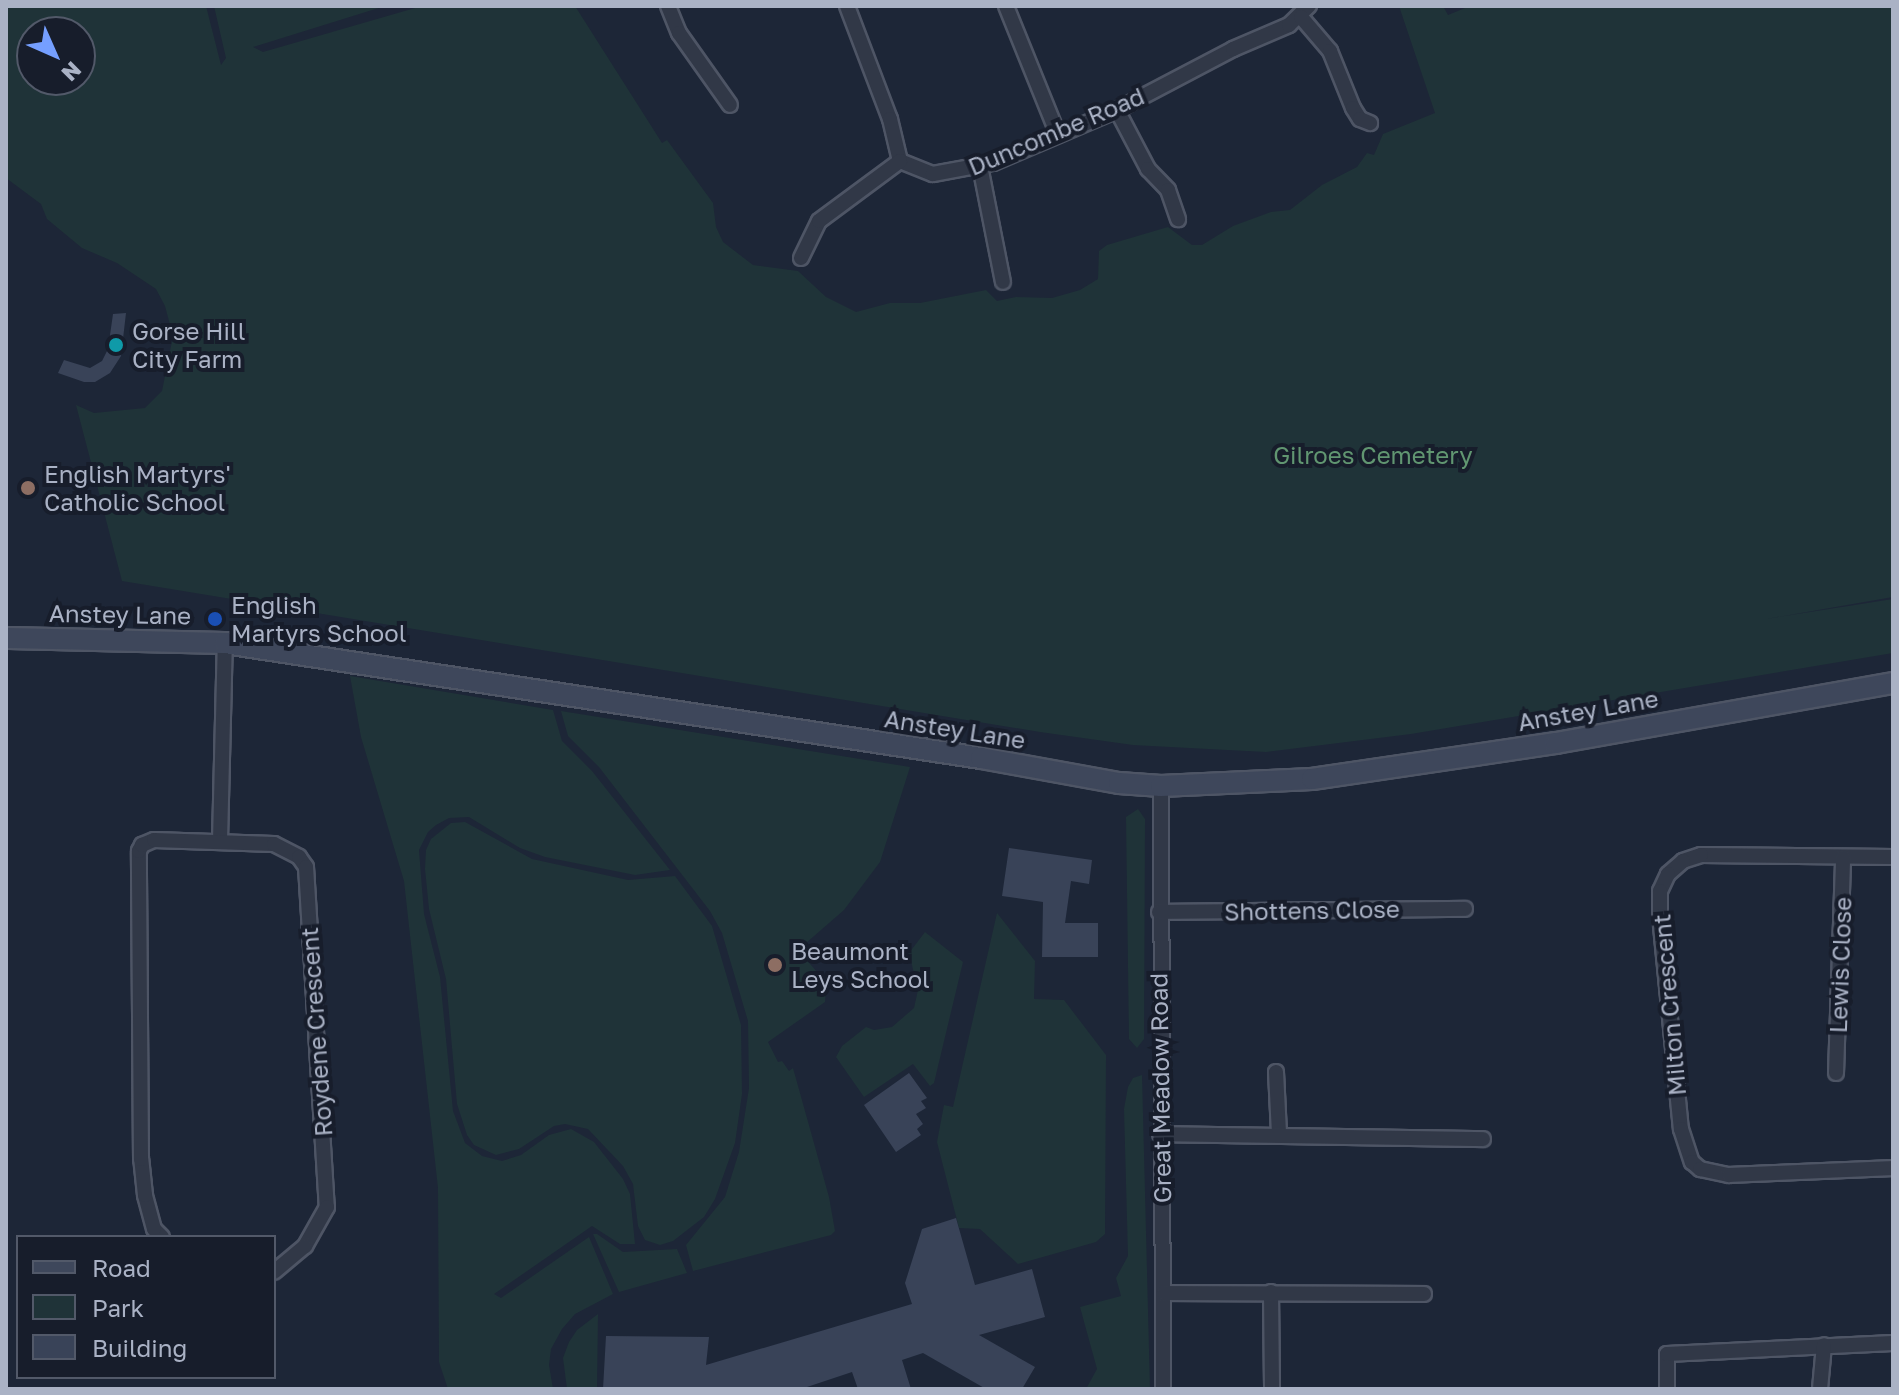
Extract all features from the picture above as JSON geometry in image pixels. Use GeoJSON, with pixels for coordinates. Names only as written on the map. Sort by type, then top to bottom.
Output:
{"type":"FeatureCollection","features":[{"type":"Feature","properties":{"kind":"main road","name":"Anstey Lane"},"geometry":{"type":"LineString","coordinates":[[6,638],[225,643],[981,758],[1119,783],[1161,786],[1312,779],[1556,743],[1893,683]]}},
{"type":"Feature","properties":{"kind":"street"},"geometry":{"type":"LineString","coordinates":[[668,6],[679,33],[730,105]]}},
{"type":"Feature","properties":{"kind":"street"},"geometry":{"type":"LineString","coordinates":[[801,258],[819,221],[900,161],[890,119],[847,6]]}},
{"type":"Feature","properties":{"kind":"street"},"geometry":{"type":"LineString","coordinates":[[1006,6],[1058,135]]}},
{"type":"Feature","properties":{"kind":"street"},"geometry":{"type":"LineString","coordinates":[[1305,11],[1330,51],[1353,108],[1360,119],[1370,123]]}},
{"type":"Feature","properties":{"kind":"street","name":"Duncombe Road"},"geometry":{"type":"LineString","coordinates":[[900,161],[933,174],[980,166],[1117,110],[1305,11]]}},
{"type":"Feature","properties":{"kind":"street"},"geometry":{"type":"LineString","coordinates":[[1117,110],[1148,169],[1168,190],[1178,219]]}},
{"type":"Feature","properties":{"kind":"street"},"geometry":{"type":"LineString","coordinates":[[980,166],[1003,282]]}},
{"type":"Feature","properties":{"kind":"street"},"geometry":{"type":"LineString","coordinates":[[220,841],[225,643]]}},
{"type":"Feature","properties":{"kind":"street","name":"Great Meadow Road"},"geometry":{"type":"LineString","coordinates":[[1161,786],[1159,912],[1163,1389]]}},
{"type":"Feature","properties":{"kind":"street","name":"Roydene Crescent"},"geometry":{"type":"LineString","coordinates":[[160,1235],[154,1229],[145,1195],[141,1159],[137,861],[142,845],[154,840],[274,844],[299,857],[306,867],[327,1207],[305,1246],[276,1270]]}},
{"type":"Feature","properties":{"kind":"street","name":"Milton Crescent"},"geometry":{"type":"LineString","coordinates":[[1893,857],[1701,855],[1683,861],[1668,874],[1660,891],[1681,1129],[1692,1162],[1711,1173],[1729,1175],[1893,1168]]}},
{"type":"Feature","properties":{"kind":"street","name":"Lewis Close"},"geometry":{"type":"LineString","coordinates":[[1836,1073],[1843,857]]}},
{"type":"Feature","properties":{"kind":"street","name":"Shottens Close"},"geometry":{"type":"LineString","coordinates":[[1159,912],[1465,909]]}},
{"type":"Feature","properties":{"kind":"street"},"geometry":{"type":"LineString","coordinates":[[1276,1072],[1279,1134]]}},
{"type":"Feature","properties":{"kind":"street"},"geometry":{"type":"LineString","coordinates":[[1160,1134],[1483,1139]]}},
{"type":"Feature","properties":{"kind":"street"},"geometry":{"type":"LineString","coordinates":[[1271,1292],[1272,1389]]}},
{"type":"Feature","properties":{"kind":"street"},"geometry":{"type":"LineString","coordinates":[[1164,1293],[1424,1294]]}},
{"type":"Feature","properties":{"kind":"street"},"geometry":{"type":"LineString","coordinates":[[1667,1389],[1667,1354],[1893,1343]]}},
{"type":"Feature","properties":{"kind":"street"},"geometry":{"type":"LineString","coordinates":[[1820,1389],[1824,1345]]}},
{"type":"Feature","properties":{"kind":"green space","name":"Gilroes Cemetery"},"geometry":{"type":"Polygon","coordinates":[[[6,6],[206,6],[221,65],[226,58],[214,6],[385,6],[253,47],[263,52],[422,6],[575,6],[662,143],[667,140],[713,203],[716,227],[723,242],[753,265],[798,271],[826,297],[856,312],[890,303],[920,303],[986,290],[997,301],[1016,297],[1052,298],[1080,290],[1098,279],[1099,251],[1107,245],[1168,227],[1192,245],[1202,245],[1233,226],[1271,212],[1290,210],[1322,185],[1357,167],[1367,153],[1374,155],[1383,134],[1435,113],[1399,6],[1443,6],[1448,15],[1470,6],[1893,6],[1893,597],[1766,619],[1893,599],[1893,653],[1411,734],[1266,752],[1133,745],[1040,732],[122,581],[76,405],[94,413],[145,408],[162,391],[173,336],[165,306],[156,289],[117,263],[82,248],[47,219],[41,204],[6,178],[6,6]]]}},
{"type":"Feature","properties":{"kind":"green space"},"geometry":{"type":"Polygon","coordinates":[[[350,676],[553,710],[562,741],[592,771],[670,870],[635,875],[545,857],[520,848],[469,817],[449,818],[436,825],[428,832],[419,850],[424,914],[440,977],[453,1111],[465,1143],[482,1156],[502,1161],[521,1155],[549,1135],[571,1129],[594,1142],[623,1179],[630,1194],[635,1244],[620,1244],[592,1226],[494,1294],[501,1298],[589,1237],[613,1294],[575,1314],[562,1329],[551,1349],[549,1365],[553,1389],[448,1389],[439,1362],[438,1188],[404,881],[361,737],[350,676]]]}},
{"type":"Feature","properties":{"kind":"green space"},"geometry":{"type":"Polygon","coordinates":[[[561,711],[910,767],[880,862],[844,910],[798,950],[824,980],[827,978],[825,1002],[768,1042],[778,1062],[782,1061],[789,1071],[793,1068],[829,1197],[835,1231],[831,1235],[693,1271],[686,1245],[725,1197],[739,1152],[749,1088],[748,1021],[722,933],[710,911],[599,767],[568,736],[561,711]]]}},
{"type":"Feature","properties":{"kind":"green space"},"geometry":{"type":"Polygon","coordinates":[[[1138,809],[1145,819],[1144,1039],[1137,1048],[1129,1039],[1126,817],[1138,809]]]}},
{"type":"Feature","properties":{"kind":"green space"},"geometry":{"type":"Polygon","coordinates":[[[465,822],[532,859],[628,880],[675,876],[712,926],[741,1025],[742,1094],[735,1143],[715,1199],[704,1217],[673,1241],[660,1245],[645,1240],[638,1226],[633,1184],[623,1166],[588,1129],[565,1124],[554,1126],[519,1149],[496,1155],[474,1145],[467,1135],[457,1104],[446,979],[429,909],[425,869],[426,850],[431,839],[451,823],[465,822]]]}},
{"type":"Feature","properties":{"kind":"green space"},"geometry":{"type":"Polygon","coordinates":[[[997,913],[1035,961],[1034,999],[1064,1000],[1106,1055],[1105,1234],[1096,1242],[1018,1264],[980,1229],[959,1228],[937,1142],[944,1105],[953,1107],[997,913]]]}},
{"type":"Feature","properties":{"kind":"green space"},"geometry":{"type":"Polygon","coordinates":[[[925,932],[963,962],[934,1083],[930,1086],[913,1064],[864,1097],[836,1057],[842,1046],[866,1027],[874,1030],[892,1027],[914,1008],[918,990],[909,953],[925,932]]]}},
{"type":"Feature","properties":{"kind":"green space"},"geometry":{"type":"Polygon","coordinates":[[[1142,1075],[1150,1389],[1086,1389],[1097,1369],[1080,1307],[1121,1296],[1116,1278],[1128,1256],[1124,1109],[1128,1087],[1133,1078],[1142,1075]]]}},
{"type":"Feature","properties":{"kind":"green space"},"geometry":{"type":"Polygon","coordinates":[[[593,1234],[623,1252],[677,1249],[687,1273],[619,1292],[593,1234]]]}},
{"type":"Feature","properties":{"kind":"green space"},"geometry":{"type":"Polygon","coordinates":[[[598,1314],[597,1389],[567,1389],[563,1358],[569,1342],[577,1330],[598,1314]]]}},
{"type":"Feature","properties":{"kind":"building","name":"Gorse Hill City Farm"},"geometry":{"type":"Polygon","coordinates":[[[126,313],[121,356],[110,373],[95,382],[84,382],[58,373],[64,360],[90,368],[102,361],[108,349],[113,314],[126,313]]]}},
{"type":"Feature","properties":{"kind":"building"},"geometry":{"type":"Polygon","coordinates":[[[1009,848],[1092,860],[1089,884],[1071,881],[1065,923],[1098,923],[1098,957],[1042,957],[1043,902],[1002,896],[1009,848]]]}},
{"type":"Feature","properties":{"kind":"building"},"geometry":{"type":"Polygon","coordinates":[[[909,1073],[927,1098],[921,1101],[926,1108],[916,1114],[923,1124],[917,1129],[921,1135],[896,1152],[864,1105],[909,1073]]]}},
{"type":"Feature","properties":{"kind":"building"},"geometry":{"type":"Polygon","coordinates":[[[956,1218],[975,1285],[1032,1269],[1045,1317],[979,1335],[1035,1367],[1022,1389],[986,1389],[923,1353],[902,1360],[911,1389],[858,1389],[852,1372],[801,1389],[603,1389],[606,1336],[709,1337],[706,1365],[912,1304],[905,1283],[922,1229],[956,1218]]]}},
{"type":"Feature","properties":{"kind":"place","name":"Gorse Hill City Farm"},"geometry":{"type":"Point","coordinates":[116,345]}},
{"type":"Feature","properties":{"kind":"place","name":"English Martyrs' Catholic School"},"geometry":{"type":"Point","coordinates":[28,488]}},
{"type":"Feature","properties":{"kind":"place","name":"English Martyrs School"},"geometry":{"type":"Point","coordinates":[215,619]}},
{"type":"Feature","properties":{"kind":"place","name":"Beaumont Leys School"},"geometry":{"type":"Point","coordinates":[775,965]}}]}
